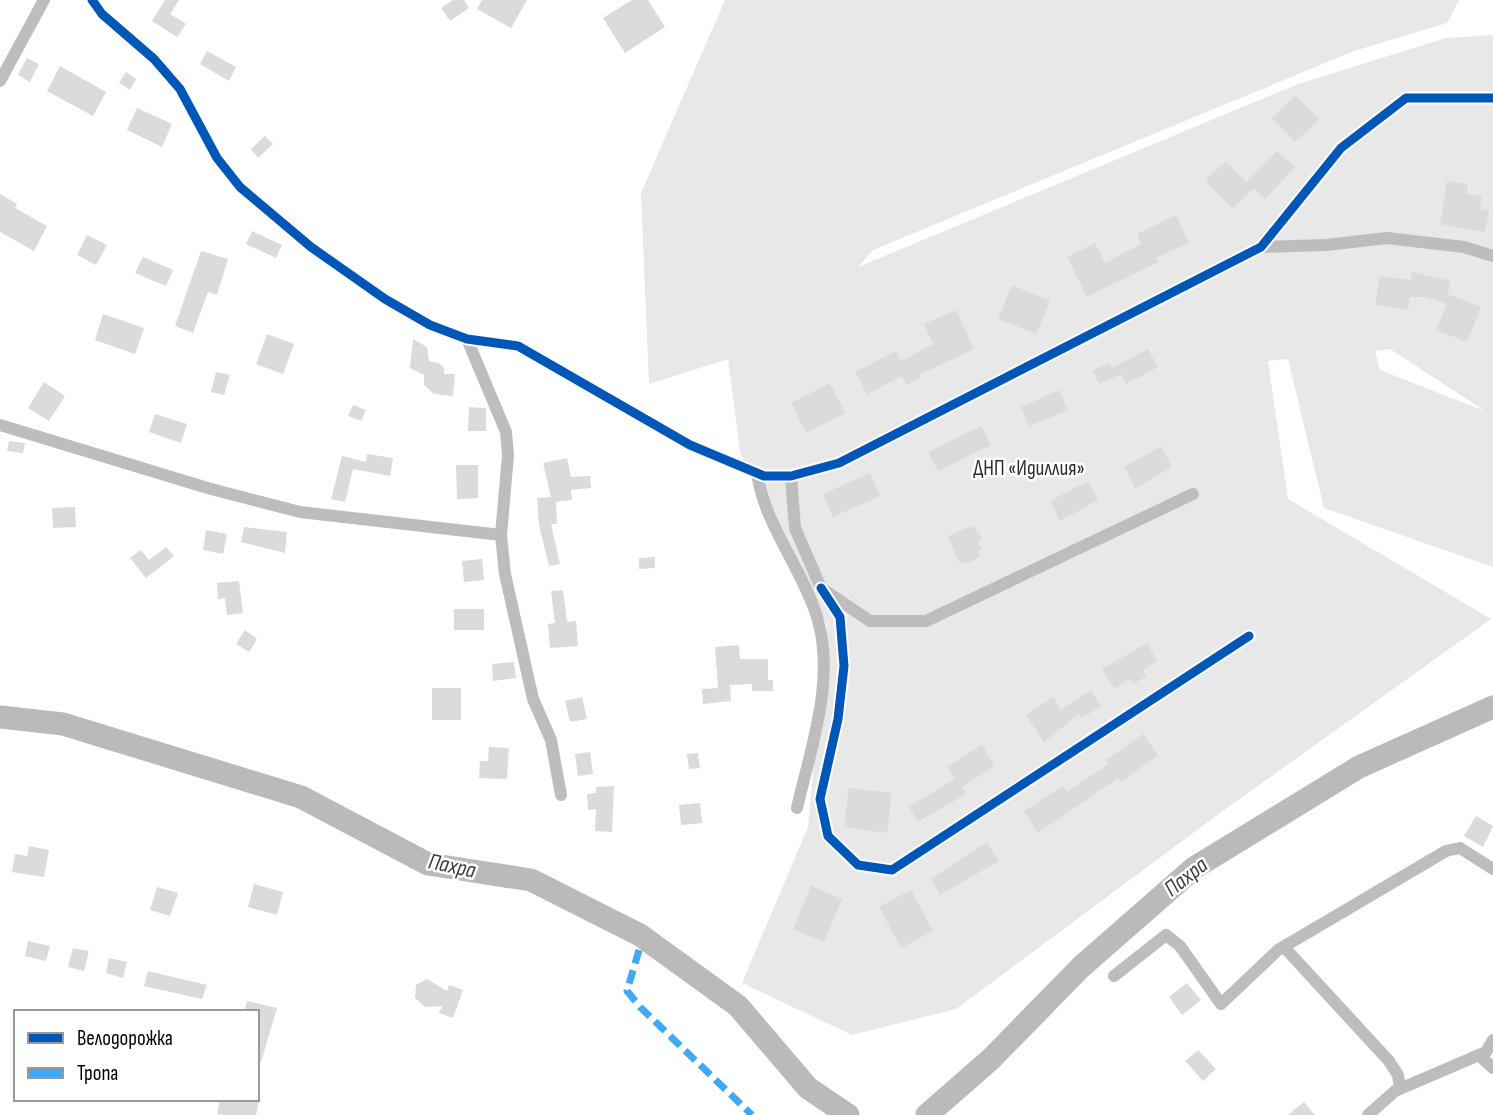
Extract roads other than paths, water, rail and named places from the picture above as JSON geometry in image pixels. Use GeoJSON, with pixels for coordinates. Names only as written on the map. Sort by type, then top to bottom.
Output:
{"type":"FeatureCollection","features":[{"type":"Feature","properties":{"kind":"street"},"geometry":{"type":"LineString","coordinates":[[0,81],[44,0]]}},
{"type":"Feature","properties":{"kind":"street"},"geometry":{"type":"LineString","coordinates":[[92,0],[102,14],[154,59],[180,89],[217,158],[240,187],[311,247],[385,299],[430,324],[467,339],[518,346],[690,445],[757,473],[791,476],[839,463],[1261,247],[1342,148],[1406,98],[1493,98]]}},
{"type":"Feature","properties":{"kind":"street"},"geometry":{"type":"LineString","coordinates":[[1261,247],[1326,245],[1387,238],[1464,247],[1493,256]]}},
{"type":"Feature","properties":{"kind":"street"},"geometry":{"type":"LineString","coordinates":[[467,339],[506,432],[508,455],[501,536],[517,634],[533,699],[551,740],[561,795]]}},
{"type":"Feature","properties":{"kind":"street"},"geometry":{"type":"LineString","coordinates":[[0,425],[163,475],[300,512],[501,536]]}},
{"type":"Feature","properties":{"kind":"street"},"geometry":{"type":"LineString","coordinates":[[757,473],[761,500],[817,617],[824,665],[820,713],[797,808]]}},
{"type":"Feature","properties":{"kind":"street"},"geometry":{"type":"LineString","coordinates":[[791,476],[795,528],[821,588],[840,617],[844,666],[838,719],[820,799],[828,836],[858,865],[892,870],[1249,636]]}},
{"type":"Feature","properties":{"kind":"street"},"geometry":{"type":"LineString","coordinates":[[821,588],[870,621],[926,621],[1193,494]]}},
{"type":"Feature","properties":{"kind":"street"},"geometry":{"type":"LineString","coordinates":[[1114,976],[1166,935],[1180,947],[1221,1004],[1284,947],[1453,848],[1460,848],[1493,869]]}},
{"type":"Feature","properties":{"kind":"street"},"geometry":{"type":"LineString","coordinates":[[1284,947],[1389,1061],[1398,1075],[1401,1089]]}},
{"type":"Feature","properties":{"kind":"street"},"geometry":{"type":"LineString","coordinates":[[1368,1115],[1401,1089],[1486,1052],[1493,1040]]}},
{"type":"Feature","properties":{"kind":"street"},"geometry":{"type":"LineString","coordinates":[[1479,1055],[1493,1068]]}},
{"type":"Feature","properties":{"kind":"waterway","name":"Пахра"},"geometry":{"type":"LineString","coordinates":[[927,1115],[991,1059],[1081,967],[1194,868],[1359,767],[1493,707]]}},
{"type":"Feature","properties":{"kind":"waterway","name":"Пахра"},"geometry":{"type":"LineString","coordinates":[[0,717],[63,724],[301,797],[428,864],[531,880],[640,935],[738,1006],[808,1088],[848,1115]]}},
{"type":"Feature","properties":{"kind":"park label","name":"ДНП «Идиллия»"},"geometry":{"type":"Point","coordinates":[1029,468]}}]}
